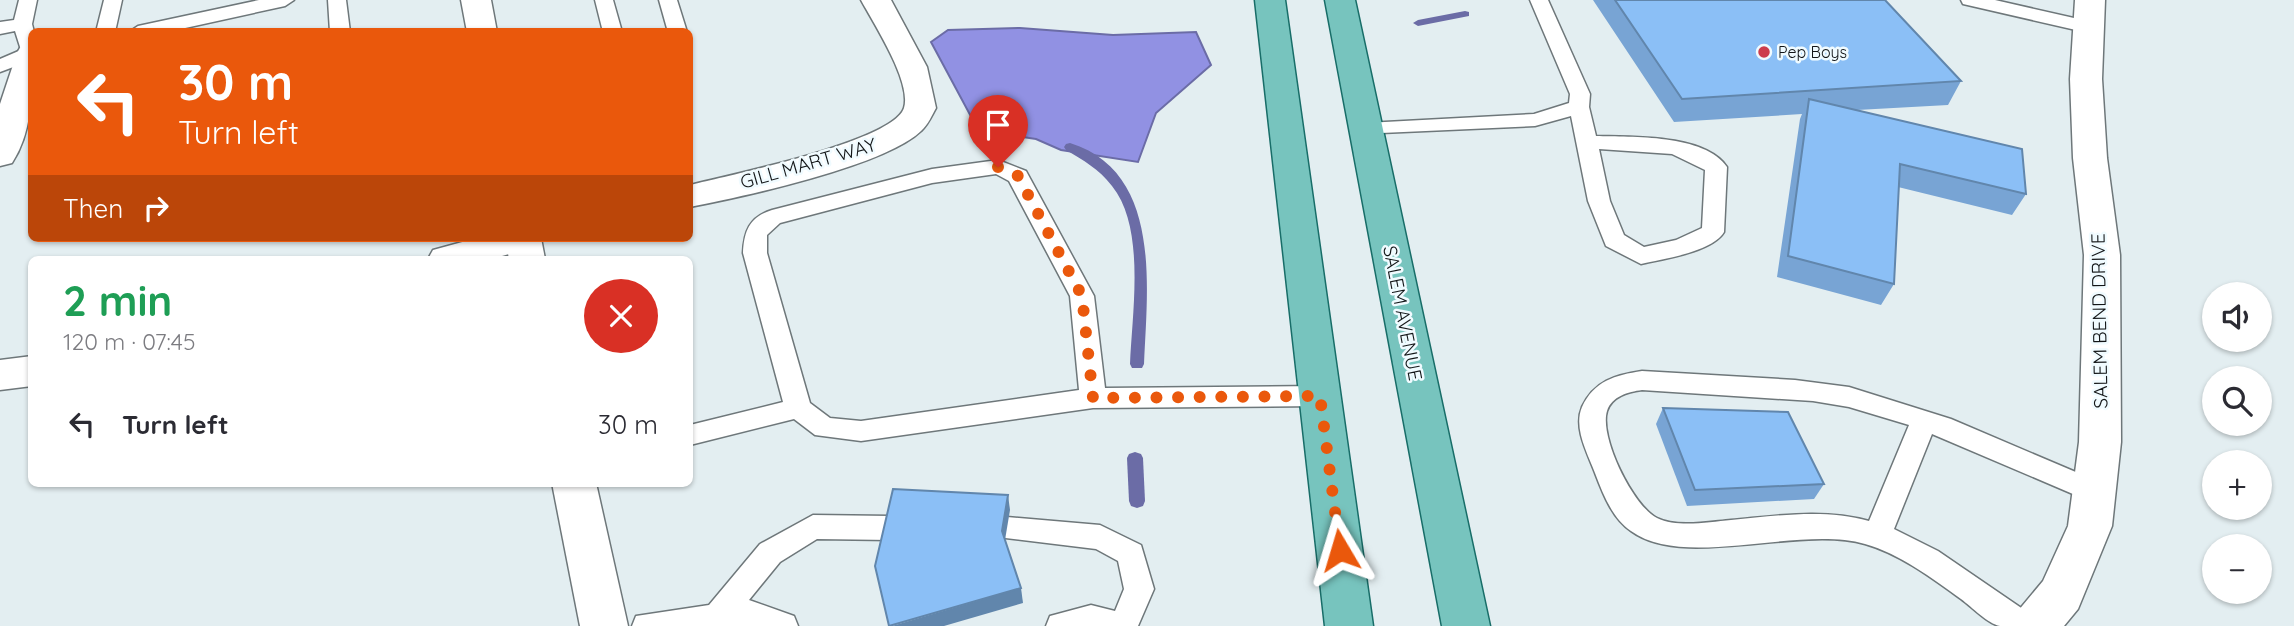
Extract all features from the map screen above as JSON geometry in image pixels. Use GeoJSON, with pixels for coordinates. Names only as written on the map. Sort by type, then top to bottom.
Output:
{"type":"FeatureCollection","features":[{"type":"Feature","properties":{"kind":"main road"},"geometry":{"type":"LineString","coordinates":[[1270,0],[1349,626]]}},
{"type":"Feature","properties":{"kind":"main road","name":"SALEM AVENUE"},"geometry":{"type":"LineString","coordinates":[[1340,0],[1466,626]]}},
{"type":"Feature","properties":{"kind":"street"},"geometry":{"type":"LineString","coordinates":[[476,0],[481,28]]}},
{"type":"Feature","properties":{"kind":"street","name":"GILL MART WAY"},"geometry":{"type":"LineString","coordinates":[[693,195],[833,160],[894,137],[911,122],[920,112],[920,88],[876,0]]}},
{"type":"Feature","properties":{"kind":"street","name":"SALEM BEND DRIVE"},"geometry":{"type":"LineString","coordinates":[[2035,626],[2061,594],[2090,526],[2100,442],[2102,255],[2090,158],[2086,79],[2090,14]]}},
{"type":"Feature","properties":{"kind":"street"},"geometry":{"type":"LineString","coordinates":[[0,155],[27,39]]}},
{"type":"Feature","properties":{"kind":"street"},"geometry":{"type":"LineString","coordinates":[[457,256],[508,242]]}},
{"type":"Feature","properties":{"kind":"street"},"geometry":{"type":"LineString","coordinates":[[0,375],[28,372]]}},
{"type":"Feature","properties":{"kind":"street"},"geometry":{"type":"LineString","coordinates":[[575,487],[604,626]]}},
{"type":"Feature","properties":{"kind":"lane"},"geometry":{"type":"LineString","coordinates":[[0,65],[27,39],[29,0]]}},
{"type":"Feature","properties":{"kind":"lane"},"geometry":{"type":"LineString","coordinates":[[106,28],[113,0]]}},
{"type":"Feature","properties":{"kind":"lane"},"geometry":{"type":"LineString","coordinates":[[159,28],[285,0]]}},
{"type":"Feature","properties":{"kind":"lane"},"geometry":{"type":"LineString","coordinates":[[337,0],[340,28]]}},
{"type":"Feature","properties":{"kind":"lane"},"geometry":{"type":"LineString","coordinates":[[604,0],[612,28]]}},
{"type":"Feature","properties":{"kind":"lane"},"geometry":{"type":"LineString","coordinates":[[668,0],[677,28]]}},
{"type":"Feature","properties":{"kind":"lane"},"geometry":{"type":"LineString","coordinates":[[1539,0],[1580,94],[1579,107],[1599,201],[1614,240],[1641,256],[1682,247],[1713,232],[1716,167],[1701,153],[1652,146],[1587,142]]}},
{"type":"Feature","properties":{"kind":"lane"},"geometry":{"type":"LineString","coordinates":[[1969,0],[2090,14]]}},
{"type":"Feature","properties":{"kind":"lane"},"geometry":{"type":"LineString","coordinates":[[0,29],[27,39]]}},
{"type":"Feature","properties":{"kind":"lane"},"geometry":{"type":"LineString","coordinates":[[1366,129],[1535,120],[1579,107]]}},
{"type":"Feature","properties":{"kind":"lane"},"geometry":{"type":"LineString","coordinates":[[1093,398],[1082,296],[1018,176],[998,167],[932,176],[772,218],[755,232],[755,253],[798,408],[824,428],[862,431],[1093,398],[1320,396]]}},
{"type":"Feature","properties":{"kind":"lane"},"geometry":{"type":"LineString","coordinates":[[2022,626],[1896,542],[1863,530],[1809,527],[1684,536],[1647,527],[1628,512],[1602,456],[1592,415],[1598,397],[1609,388],[1625,383],[1663,381],[1752,389],[1807,390],[1850,397],[1924,422],[2094,492]]}},
{"type":"Feature","properties":{"kind":"lane"},"geometry":{"type":"LineString","coordinates":[[693,434],[798,408]]}},
{"type":"Feature","properties":{"kind":"lane"},"geometry":{"type":"LineString","coordinates":[[1877,535],[1924,422]]}},
{"type":"Feature","properties":{"kind":"lane"},"geometry":{"type":"LineString","coordinates":[[718,617],[770,553],[813,527],[891,528]]}},
{"type":"Feature","properties":{"kind":"lane"},"geometry":{"type":"LineString","coordinates":[[1007,529],[1100,537],[1132,554],[1139,589],[1122,626],[1091,618],[1061,626]]}},
{"type":"Feature","properties":{"kind":"lane"},"geometry":{"type":"LineString","coordinates":[[647,626],[751,613],[783,626]]}},
{"type":"Feature","properties":{"kind":"water"},"geometry":{"type":"Polygon","coordinates":[[[1020,28],[1113,35],[1196,32],[1211,65],[1156,113],[1138,162],[1061,150],[1036,139],[1010,135],[983,139],[931,42],[948,30],[1020,28]]]}},
{"type":"Feature","properties":{"kind":"building","name":"Pep Boys"},"geometry":{"type":"Polygon","coordinates":[[[1615,0],[1885,0],[1961,81],[1682,99],[1615,0]]]}},
{"type":"Feature","properties":{"kind":"building"},"geometry":{"type":"Polygon","coordinates":[[[1809,99],[2022,149],[2026,194],[1900,164],[1894,284],[1788,256],[1809,99]]]}},
{"type":"Feature","properties":{"kind":"building"},"geometry":{"type":"Polygon","coordinates":[[[1663,408],[1788,412],[1824,484],[1695,490],[1663,408]]]}},
{"type":"Feature","properties":{"kind":"building"},"geometry":{"type":"Polygon","coordinates":[[[893,489],[1008,495],[1002,531],[1021,588],[889,626],[875,566],[893,489]]]}},
{"type":"Feature","properties":{"kind":"waterway"},"geometry":{"type":"LineString","coordinates":[[1418,23],[1465,14]]}},
{"type":"Feature","properties":{"kind":"waterway"},"geometry":{"type":"LineString","coordinates":[[1070,147],[1099,164],[1119,186],[1131,211],[1138,239],[1140,270],[1137,364]]}},
{"type":"Feature","properties":{"kind":"waterway"},"geometry":{"type":"LineString","coordinates":[[1135,458],[1137,501]]}},
{"type":"Feature","properties":{"kind":"place","name":"Pep Boys"},"geometry":{"type":"Point","coordinates":[1764,52]}},
{"type":"Feature","properties":{"kind":"route"},"geometry":{"type":"LineString","coordinates":[[998,167],[1018,176],[1082,296],[1093,398],[1320,396],[1340,550]]}}]}
